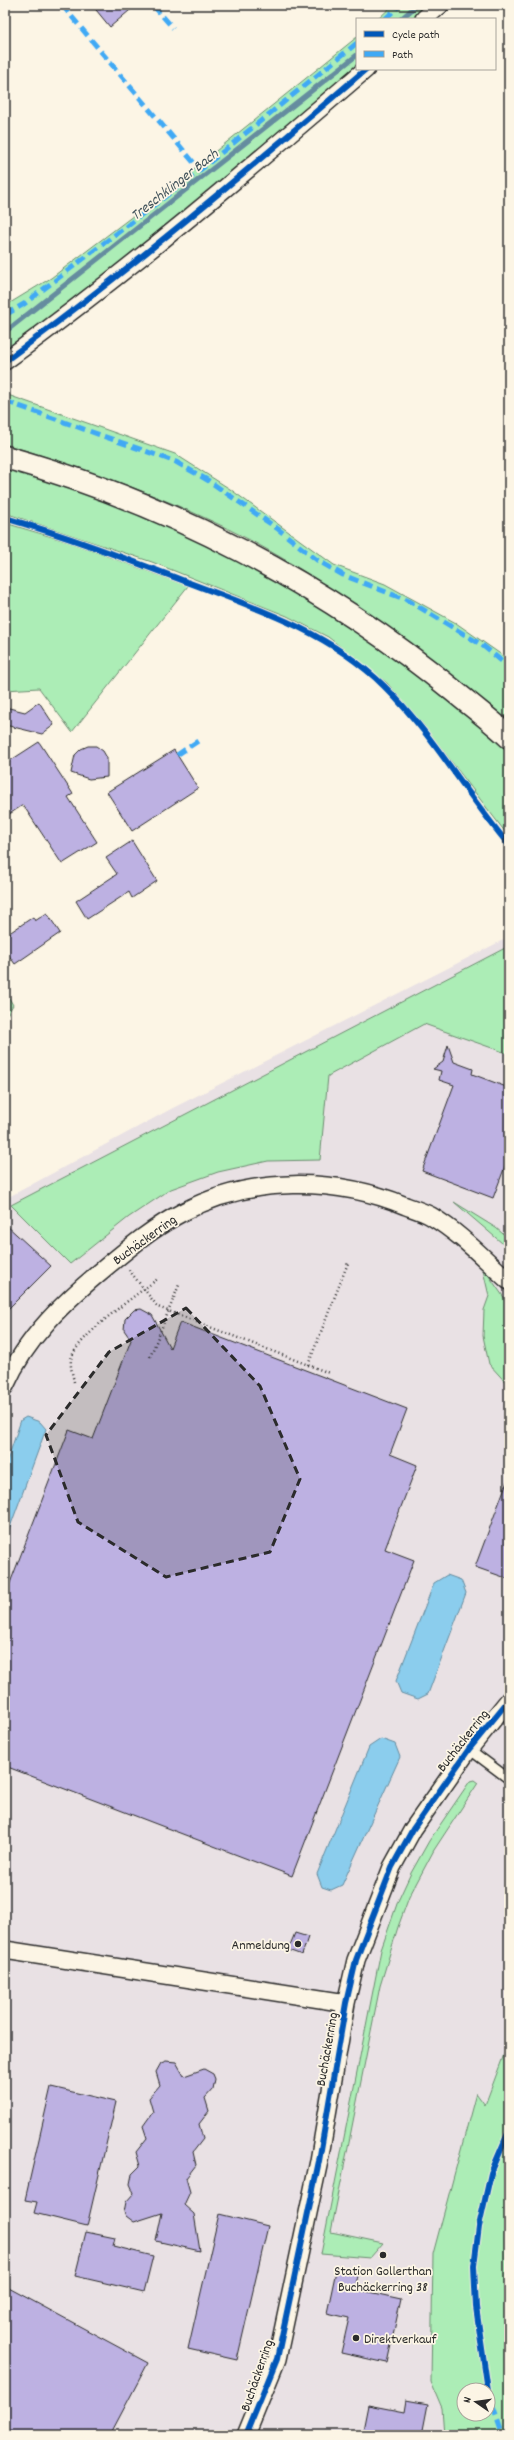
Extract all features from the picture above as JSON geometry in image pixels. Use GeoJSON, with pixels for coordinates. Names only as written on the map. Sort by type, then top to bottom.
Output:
{"type":"FeatureCollection","features":[{"type":"Feature","properties":{"kind":"main road"},"geometry":{"type":"LineString","coordinates":[[5,457],[131,501],[196,528],[263,562],[324,598],[389,641],[509,737]]}},
{"type":"Feature","properties":{"kind":"street"},"geometry":{"type":"LineString","coordinates":[[425,18],[440,5]]}},
{"type":"Feature","properties":{"kind":"street"},"geometry":{"type":"LineString","coordinates":[[5,361],[80,307],[212,200],[365,70]]}},
{"type":"Feature","properties":{"kind":"street","name":"Buchäckerring"},"geometry":{"type":"LineString","coordinates":[[5,1386],[21,1356],[45,1324],[74,1293],[136,1242],[184,1211],[218,1197],[257,1188],[298,1184],[340,1186],[373,1194],[430,1215],[460,1235],[505,1278],[509,1291]]}},
{"type":"Feature","properties":{"kind":"street","name":"Buchäckerring"},"geometry":{"type":"LineString","coordinates":[[246,2435],[277,2359],[318,2161],[346,2003],[356,1960],[392,1867],[421,1816],[469,1749],[509,1700]]}},
{"type":"Feature","properties":{"kind":"street","name":"Buchäckerring"},"geometry":{"type":"LineString","coordinates":[[5,1950],[346,2003]]}},
{"type":"Feature","properties":{"kind":"lane"},"geometry":{"type":"LineString","coordinates":[[469,1749],[509,1779]]}},
{"type":"Feature","properties":{"kind":"path"},"geometry":{"type":"LineString","coordinates":[[308,1365],[348,1263]]}},
{"type":"Feature","properties":{"kind":"path"},"geometry":{"type":"LineString","coordinates":[[126,1266],[158,1307],[329,1373]]}},
{"type":"Feature","properties":{"kind":"path"},"geometry":{"type":"LineString","coordinates":[[74,1382],[71,1360],[80,1345],[104,1320],[159,1278]]}},
{"type":"Feature","properties":{"kind":"path"},"geometry":{"type":"LineString","coordinates":[[150,1357],[179,1285]]}},
{"type":"Feature","properties":{"kind":"highlighted area"},"geometry":{"type":"Polygon","coordinates":[[[186,1308],[260,1386],[300,1479],[270,1552],[166,1577],[78,1522],[46,1435],[109,1352],[186,1308]]]}},
{"type":"Feature","properties":{"kind":"shaded area"},"geometry":{"type":"Polygon","coordinates":[[[509,937],[509,2041],[485,2105],[476,2093],[431,2382],[442,2407],[444,2435],[5,2435],[5,1199],[171,1109],[509,937]]]}},
{"type":"Feature","properties":{"kind":"green space"},"geometry":{"type":"Polygon","coordinates":[[[393,5],[432,5],[416,18],[379,18],[393,5]]]}},
{"type":"Feature","properties":{"kind":"green space"},"geometry":{"type":"Polygon","coordinates":[[[356,38],[356,70],[163,233],[5,354],[5,306],[51,278],[175,184],[356,38]]]}},
{"type":"Feature","properties":{"kind":"green space"},"geometry":{"type":"Polygon","coordinates":[[[5,394],[175,454],[230,489],[334,565],[385,584],[456,623],[509,660],[509,723],[498,712],[357,607],[328,587],[268,550],[206,519],[140,490],[71,465],[5,444],[5,394]]]}},
{"type":"Feature","properties":{"kind":"green space"},"geometry":{"type":"Polygon","coordinates":[[[5,466],[74,488],[142,515],[208,546],[273,580],[335,619],[395,660],[453,704],[509,751],[509,837],[422,723],[387,683],[328,637],[287,616],[152,562],[5,513],[5,466]]]}},
{"type":"Feature","properties":{"kind":"green space"},"geometry":{"type":"Polygon","coordinates":[[[5,523],[69,542],[188,586],[72,732],[39,688],[5,690],[5,523]]]}},
{"type":"Feature","properties":{"kind":"green space"},"geometry":{"type":"Polygon","coordinates":[[[509,946],[509,1054],[424,1024],[328,1076],[320,1160],[268,1161],[218,1172],[171,1189],[129,1217],[70,1264],[11,1205],[509,946]]]}},
{"type":"Feature","properties":{"kind":"green space"},"geometry":{"type":"Polygon","coordinates":[[[5,991],[13,1005],[5,1018],[5,991]]]}},
{"type":"Feature","properties":{"kind":"green space"},"geometry":{"type":"Polygon","coordinates":[[[454,1202],[496,1228],[509,1239],[509,1249],[454,1202]]]}},
{"type":"Feature","properties":{"kind":"green space"},"geometry":{"type":"Polygon","coordinates":[[[482,1266],[505,1299],[509,1319],[509,1386],[489,1364],[483,1336],[484,1310],[489,1296],[482,1266]]]}},
{"type":"Feature","properties":{"kind":"green space"},"geometry":{"type":"Polygon","coordinates":[[[474,1780],[478,1783],[434,1850],[409,1897],[398,1927],[380,1986],[331,2232],[383,2243],[370,2258],[321,2254],[381,1950],[398,1901],[411,1873],[429,1841],[470,1781],[474,1780]]]}},
{"type":"Feature","properties":{"kind":"green space"},"geometry":{"type":"Polygon","coordinates":[[[509,2041],[509,2435],[444,2435],[442,2408],[431,2382],[433,2254],[476,2093],[485,2105],[509,2041]]]}},
{"type":"Feature","properties":{"kind":"water"},"geometry":{"type":"Polygon","coordinates":[[[26,1417],[40,1422],[46,1429],[9,1530],[5,1532],[5,1467],[21,1420],[26,1417]]]}},
{"type":"Feature","properties":{"kind":"water"},"geometry":{"type":"Polygon","coordinates":[[[447,1575],[461,1580],[466,1593],[428,1694],[418,1699],[401,1693],[396,1681],[434,1583],[447,1575]]]}},
{"type":"Feature","properties":{"kind":"water"},"geometry":{"type":"Polygon","coordinates":[[[381,1739],[395,1744],[400,1757],[342,1885],[331,1890],[322,1887],[317,1874],[369,1747],[381,1739]]]}},
{"type":"Feature","properties":{"kind":"building"},"geometry":{"type":"Polygon","coordinates":[[[92,5],[136,5],[110,27],[92,5]]]}},
{"type":"Feature","properties":{"kind":"building"},"geometry":{"type":"Polygon","coordinates":[[[39,702],[54,725],[42,734],[5,725],[5,707],[25,712],[39,702]]]}},
{"type":"Feature","properties":{"kind":"building"},"geometry":{"type":"Polygon","coordinates":[[[39,742],[73,794],[68,797],[97,842],[62,864],[23,805],[5,817],[5,764],[39,742]]]}},
{"type":"Feature","properties":{"kind":"building"},"geometry":{"type":"Polygon","coordinates":[[[88,746],[96,746],[103,751],[107,758],[107,777],[89,779],[71,773],[75,755],[81,749],[88,746]]]}},
{"type":"Feature","properties":{"kind":"building"},"geometry":{"type":"Polygon","coordinates":[[[174,750],[198,788],[132,831],[107,792],[174,750]]]}},
{"type":"Feature","properties":{"kind":"building"},"geometry":{"type":"Polygon","coordinates":[[[132,841],[157,881],[132,898],[129,892],[87,919],[76,901],[117,874],[106,858],[132,841]]]}},
{"type":"Feature","properties":{"kind":"building"},"geometry":{"type":"Polygon","coordinates":[[[47,913],[60,933],[15,964],[5,950],[5,936],[33,917],[35,921],[47,913]]]}},
{"type":"Feature","properties":{"kind":"building"},"geometry":{"type":"Polygon","coordinates":[[[448,1045],[454,1062],[473,1069],[472,1074],[509,1088],[509,1156],[493,1198],[422,1171],[454,1085],[439,1080],[441,1071],[433,1069],[443,1062],[448,1045]]]}},
{"type":"Feature","properties":{"kind":"building"},"geometry":{"type":"Polygon","coordinates":[[[5,1224],[51,1266],[5,1312],[5,1224]]]}},
{"type":"Feature","properties":{"kind":"building"},"geometry":{"type":"Polygon","coordinates":[[[141,1309],[152,1315],[170,1348],[180,1322],[407,1409],[390,1454],[417,1465],[385,1549],[414,1560],[292,1876],[5,1766],[5,1596],[69,1430],[93,1439],[131,1340],[124,1330],[125,1319],[134,1310],[141,1309]]]}},
{"type":"Feature","properties":{"kind":"building"},"geometry":{"type":"Polygon","coordinates":[[[508,1479],[509,1480],[509,1579],[475,1567],[508,1479]]]}},
{"type":"Feature","properties":{"kind":"building","name":"Anmeldung"},"geometry":{"type":"Polygon","coordinates":[[[295,1933],[308,1937],[302,1955],[288,1950],[295,1933]]]}},
{"type":"Feature","properties":{"kind":"building"},"geometry":{"type":"Polygon","coordinates":[[[166,2061],[176,2062],[184,2076],[204,2069],[213,2074],[215,2079],[213,2089],[205,2098],[209,2111],[199,2124],[203,2139],[193,2152],[196,2165],[186,2178],[190,2192],[184,2205],[194,2214],[200,2251],[156,2241],[162,2213],[134,2222],[126,2216],[124,2212],[126,2202],[134,2193],[130,2184],[132,2174],[140,2166],[136,2152],[147,2138],[143,2126],[153,2112],[149,2098],[160,2085],[156,2072],[161,2063],[166,2061]]]}},
{"type":"Feature","properties":{"kind":"building"},"geometry":{"type":"Polygon","coordinates":[[[51,2087],[116,2102],[87,2226],[34,2213],[37,2202],[25,2200],[51,2087]]]}},
{"type":"Feature","properties":{"kind":"building"},"geometry":{"type":"Polygon","coordinates":[[[219,2214],[268,2226],[237,2360],[188,2349],[219,2214]]]}},
{"type":"Feature","properties":{"kind":"building"},"geometry":{"type":"Polygon","coordinates":[[[86,2232],[115,2238],[113,2246],[153,2256],[144,2292],[75,2276],[86,2232]]]}},
{"type":"Feature","properties":{"kind":"building"},"geometry":{"type":"Polygon","coordinates":[[[337,2266],[359,2271],[355,2289],[401,2299],[387,2363],[341,2353],[349,2318],[327,2313],[337,2266]]]}},
{"type":"Feature","properties":{"kind":"building"},"geometry":{"type":"Polygon","coordinates":[[[5,2286],[148,2363],[110,2435],[5,2435],[5,2286]]]}},
{"type":"Feature","properties":{"kind":"building"},"geometry":{"type":"Polygon","coordinates":[[[406,2400],[428,2404],[422,2435],[362,2435],[368,2405],[404,2412],[406,2400]]]}},
{"type":"Feature","properties":{"kind":"waterway","name":"Treschklinger Bach"},"geometry":{"type":"LineString","coordinates":[[402,18],[417,5]]}},
{"type":"Feature","properties":{"kind":"waterway","name":"Treschklinger Bach"},"geometry":{"type":"LineString","coordinates":[[5,332],[356,56]]}},
{"type":"Feature","properties":{"kind":"marked path"},"geometry":{"type":"LineString","coordinates":[[62,5],[200,170]]}},
{"type":"Feature","properties":{"kind":"marked path"},"geometry":{"type":"LineString","coordinates":[[153,5],[173,28]]}},
{"type":"Feature","properties":{"kind":"marked path"},"geometry":{"type":"LineString","coordinates":[[386,18],[400,5]]}},
{"type":"Feature","properties":{"kind":"marked path"},"geometry":{"type":"LineString","coordinates":[[5,315],[24,304],[200,170],[356,44]]}},
{"type":"Feature","properties":{"kind":"marked path"},"geometry":{"type":"LineString","coordinates":[[5,401],[176,462],[209,481],[278,529],[317,560],[343,575],[409,601],[482,645],[509,667]]}},
{"type":"Feature","properties":{"kind":"marked path"},"geometry":{"type":"LineString","coordinates":[[177,755],[201,739]]}},
{"type":"Feature","properties":{"kind":"marked path"},"geometry":{"type":"LineString","coordinates":[[496,2414],[503,2435]]}},
{"type":"Feature","properties":{"kind":"cycle path"},"geometry":{"type":"LineString","coordinates":[[5,361],[143,255],[233,182],[365,70]]}},
{"type":"Feature","properties":{"kind":"cycle path"},"geometry":{"type":"LineString","coordinates":[[5,518],[97,548],[266,612],[316,636],[340,651],[363,667],[401,704],[418,724],[509,845]]}},
{"type":"Feature","properties":{"kind":"cycle path"},"geometry":{"type":"LineString","coordinates":[[246,2435],[277,2359],[319,2161],[346,2003],[356,1960],[392,1867],[413,1829],[469,1749],[509,1700]]}},
{"type":"Feature","properties":{"kind":"cycle path"},"geometry":{"type":"LineString","coordinates":[[487,2382],[476,2307],[474,2266],[479,2226],[491,2173],[509,2131]]}},
{"type":"Feature","properties":{"kind":"place","name":"Anmeldung"},"geometry":{"type":"Point","coordinates":[298,1944]}},
{"type":"Feature","properties":{"kind":"place","name":"Station Gollerthan Buchäckerring 38"},"geometry":{"type":"Point","coordinates":[383,2255]}},
{"type":"Feature","properties":{"kind":"place","name":"Direktverkauf"},"geometry":{"type":"Point","coordinates":[356,2338]}}]}
